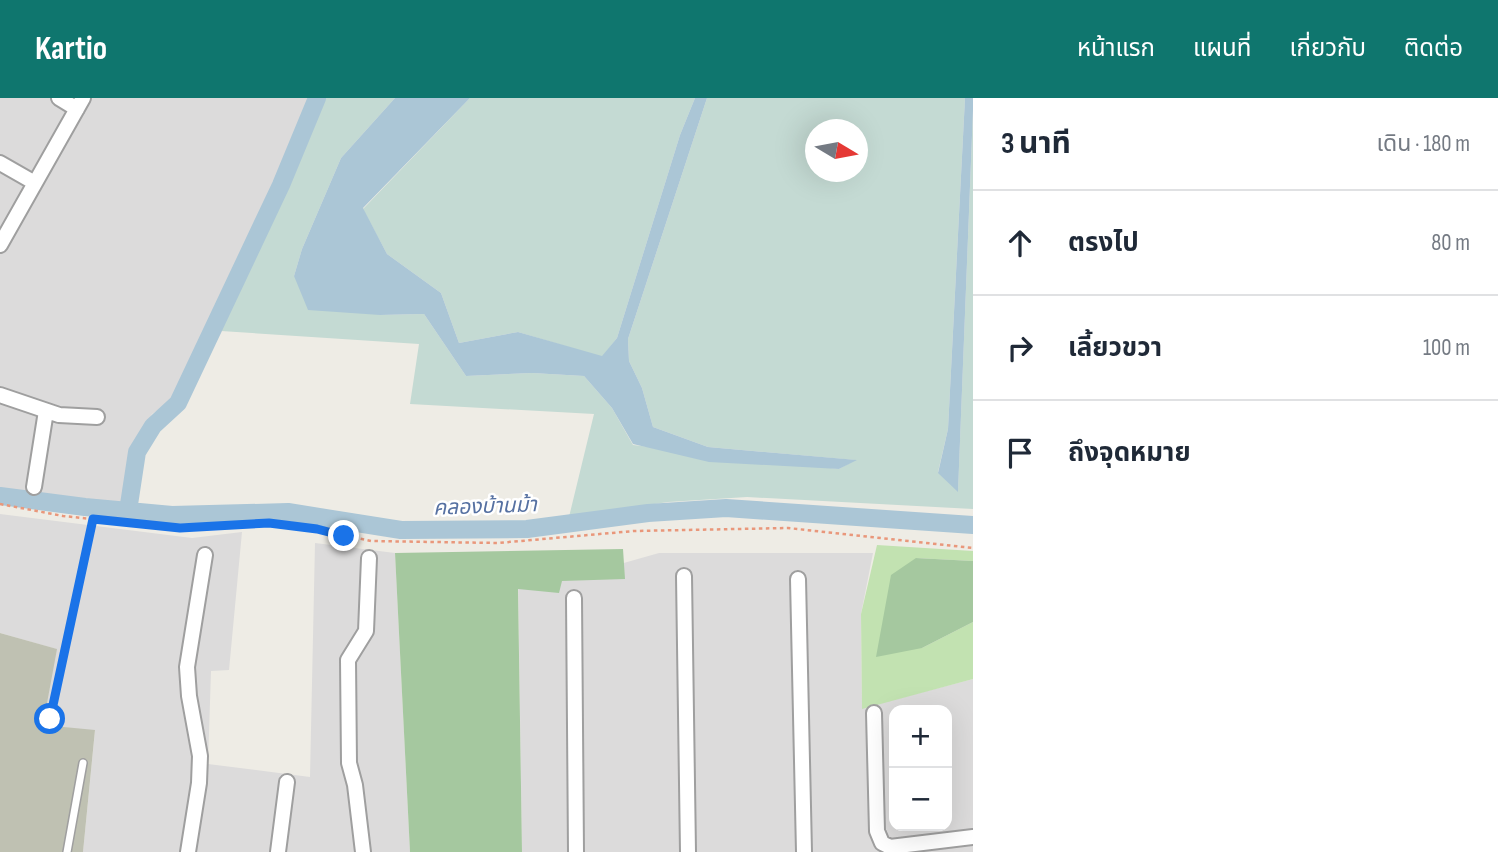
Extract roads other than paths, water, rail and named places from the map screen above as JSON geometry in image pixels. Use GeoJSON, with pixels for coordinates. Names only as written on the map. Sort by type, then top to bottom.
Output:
{"type":"FeatureCollection","features":[{"type":"Feature","properties":{"kind":"street"},"geometry":{"type":"LineString","coordinates":[[0,245],[80,103],[59,98]]}},
{"type":"Feature","properties":{"kind":"street"},"geometry":{"type":"LineString","coordinates":[[0,163],[35,183]]}},
{"type":"Feature","properties":{"kind":"street"},"geometry":{"type":"LineString","coordinates":[[0,394],[59,415],[97,417]]}},
{"type":"Feature","properties":{"kind":"street"},"geometry":{"type":"LineString","coordinates":[[34,488],[46,411]]}},
{"type":"Feature","properties":{"kind":"street"},"geometry":{"type":"LineString","coordinates":[[188,852],[199,783],[200,756],[189,696],[187,667],[205,555]]}},
{"type":"Feature","properties":{"kind":"street"},"geometry":{"type":"LineString","coordinates":[[363,852],[355,785],[349,763],[348,660],[366,631],[369,558]]}},
{"type":"Feature","properties":{"kind":"street"},"geometry":{"type":"LineString","coordinates":[[684,576],[688,852]]}},
{"type":"Feature","properties":{"kind":"street"},"geometry":{"type":"LineString","coordinates":[[798,579],[804,852]]}},
{"type":"Feature","properties":{"kind":"street"},"geometry":{"type":"LineString","coordinates":[[573,598],[576,852]]}},
{"type":"Feature","properties":{"kind":"street"},"geometry":{"type":"LineString","coordinates":[[874,713],[877,831],[882,843],[890,847],[973,837]]}},
{"type":"Feature","properties":{"kind":"street"},"geometry":{"type":"LineString","coordinates":[[278,852],[287,782]]}},
{"type":"Feature","properties":{"kind":"lane"},"geometry":{"type":"LineString","coordinates":[[67,852],[83,763]]}},
{"type":"Feature","properties":{"kind":"waterway"},"geometry":{"type":"LineString","coordinates":[[128,511],[137,452],[153,426],[178,403],[281,185],[317,98]]}},
{"type":"Feature","properties":{"kind":"waterway","name":"คลองบ้านม้า"},"geometry":{"type":"LineString","coordinates":[[0,496],[172,515],[288,512],[401,530],[527,529],[648,513],[726,508],[973,525]]}}]}
